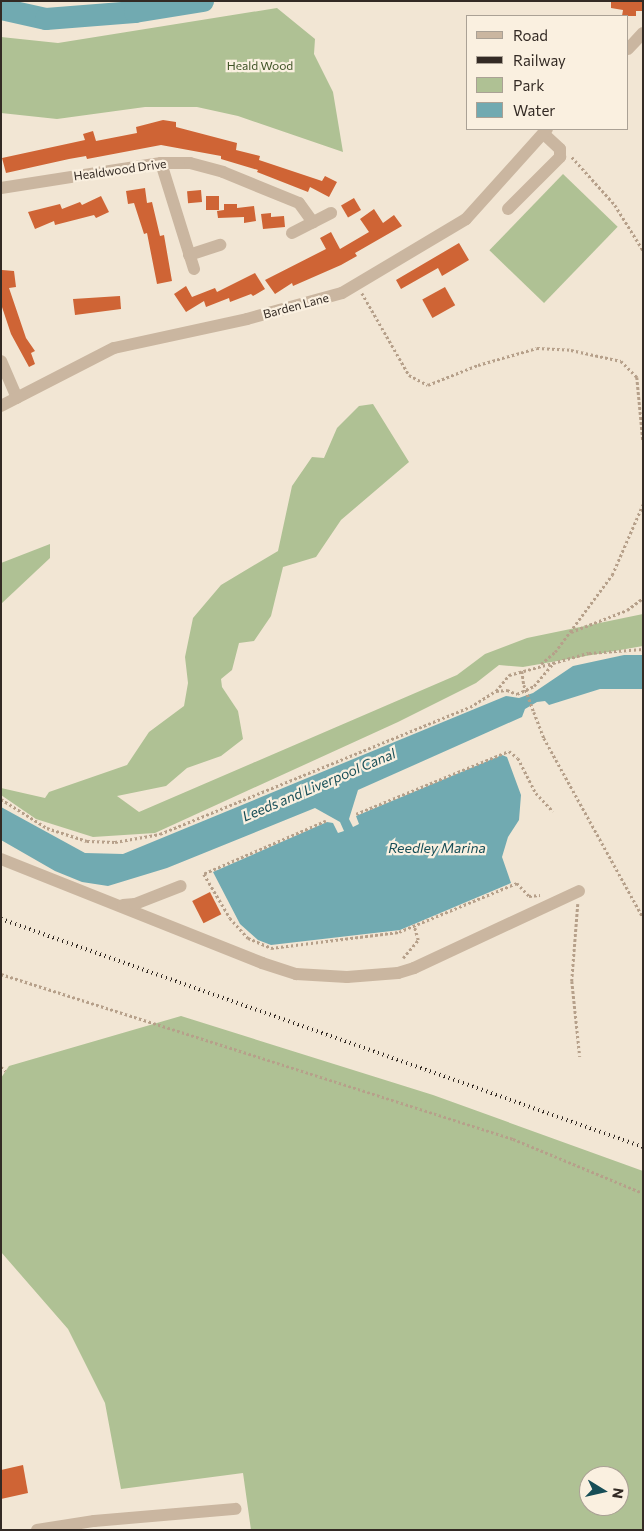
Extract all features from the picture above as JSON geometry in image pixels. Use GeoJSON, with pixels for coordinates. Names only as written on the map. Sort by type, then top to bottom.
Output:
{"type":"FeatureCollection","features":[{"type":"Feature","properties":{"kind":"street"},"geometry":{"type":"LineString","coordinates":[[629,48],[643,33]]}},
{"type":"Feature","properties":{"kind":"street"},"geometry":{"type":"LineString","coordinates":[[508,209],[556,162],[560,149],[545,131]]}},
{"type":"Feature","properties":{"kind":"street","name":"Barden Lane"},"geometry":{"type":"LineString","coordinates":[[1,406],[114,348],[246,319],[342,293],[466,219],[545,131]]}},
{"type":"Feature","properties":{"kind":"street"},"geometry":{"type":"LineString","coordinates":[[161,163],[194,269]]}},
{"type":"Feature","properties":{"kind":"street","name":"Healdwood Drive"},"geometry":{"type":"LineString","coordinates":[[1,188],[161,163],[190,163],[223,172],[299,203],[313,222]]}},
{"type":"Feature","properties":{"kind":"street"},"geometry":{"type":"LineString","coordinates":[[292,232],[330,213]]}},
{"type":"Feature","properties":{"kind":"street"},"geometry":{"type":"LineString","coordinates":[[189,255],[220,245]]}},
{"type":"Feature","properties":{"kind":"street"},"geometry":{"type":"LineString","coordinates":[[1,361],[17,398]]}},
{"type":"Feature","properties":{"kind":"street"},"geometry":{"type":"LineString","coordinates":[[1,859],[262,963],[296,974],[347,977],[389,974],[441,958],[579,897]]}},
{"type":"Feature","properties":{"kind":"street"},"geometry":{"type":"LineString","coordinates":[[120,905],[136,904],[181,886]]}},
{"type":"Feature","properties":{"kind":"street"},"geometry":{"type":"LineString","coordinates":[[38,1530],[94,1521],[235,1509]]}},
{"type":"Feature","properties":{"kind":"path"},"geometry":{"type":"LineString","coordinates":[[560,149],[576,159],[596,181],[633,230],[643,250]]}},
{"type":"Feature","properties":{"kind":"path"},"geometry":{"type":"LineString","coordinates":[[357,285],[409,375],[428,385],[478,365],[537,348],[571,350],[621,361],[637,377],[643,441]]}},
{"type":"Feature","properties":{"kind":"path"},"geometry":{"type":"LineString","coordinates":[[540,665],[570,632],[612,575],[643,504]]}},
{"type":"Feature","properties":{"kind":"path"},"geometry":{"type":"LineString","coordinates":[[570,632],[627,610],[643,598]]}},
{"type":"Feature","properties":{"kind":"path"},"geometry":{"type":"LineString","coordinates":[[1,799],[47,828],[87,841],[115,842],[160,834],[470,707],[496,691],[510,675],[540,665],[598,652],[643,649]]}},
{"type":"Feature","properties":{"kind":"path"},"geometry":{"type":"LineString","coordinates":[[496,691],[508,690],[517,694],[534,686],[553,663]]}},
{"type":"Feature","properties":{"kind":"path"},"geometry":{"type":"LineString","coordinates":[[522,671],[524,686],[544,738],[643,917]]}},
{"type":"Feature","properties":{"kind":"path"},"geometry":{"type":"LineString","coordinates":[[356,814],[509,751],[518,758],[536,793],[553,811]]}},
{"type":"Feature","properties":{"kind":"path"},"geometry":{"type":"LineString","coordinates":[[326,821],[204,874],[238,929],[271,948],[399,932],[517,883],[529,896],[543,894]]}},
{"type":"Feature","properties":{"kind":"path"},"geometry":{"type":"LineString","coordinates":[[579,897],[572,981],[580,1057]]}},
{"type":"Feature","properties":{"kind":"path"},"geometry":{"type":"LineString","coordinates":[[389,974],[418,940],[414,926]]}},
{"type":"Feature","properties":{"kind":"path"},"geometry":{"type":"LineString","coordinates":[[1,974],[513,1139],[643,1193]]}},
{"type":"Feature","properties":{"kind":"path"},"geometry":{"type":"LineString","coordinates":[[1,1067],[6,1071]]}},
{"type":"Feature","properties":{"kind":"green space","name":"Heald Wood"},"geometry":{"type":"Polygon","coordinates":[[[277,8],[315,39],[314,54],[333,92],[343,152],[238,116],[197,107],[145,107],[57,119],[1,113],[1,37],[58,43],[277,8]]]}},
{"type":"Feature","properties":{"kind":"green space"},"geometry":{"type":"Polygon","coordinates":[[[563,174],[618,227],[544,303],[489,250],[563,174]]]}},
{"type":"Feature","properties":{"kind":"green space"},"geometry":{"type":"Polygon","coordinates":[[[373,404],[409,462],[341,520],[316,557],[283,567],[271,616],[254,641],[239,643],[232,670],[221,679],[222,687],[238,711],[243,739],[221,756],[187,768],[166,786],[117,796],[139,812],[457,675],[485,654],[527,638],[643,614],[643,646],[523,667],[499,665],[476,683],[398,722],[155,833],[93,837],[36,819],[1,795],[1,788],[45,798],[49,792],[127,765],[149,732],[184,706],[188,683],[185,657],[193,618],[221,585],[278,551],[292,486],[312,457],[324,458],[337,428],[359,406],[373,404]]]}},
{"type":"Feature","properties":{"kind":"green space"},"geometry":{"type":"Polygon","coordinates":[[[50,544],[50,558],[1,604],[1,563],[50,544]]]}},
{"type":"Feature","properties":{"kind":"green space"},"geometry":{"type":"Polygon","coordinates":[[[181,1016],[433,1095],[643,1171],[643,1530],[251,1530],[243,1473],[121,1489],[105,1403],[68,1329],[1,1252],[1,1078],[9,1066],[181,1016]]]}},
{"type":"Feature","properties":{"kind":"water","name":"Reedley Marina"},"geometry":{"type":"Polygon","coordinates":[[[624,655],[643,655],[643,689],[600,689],[549,705],[545,701],[537,702],[525,709],[522,717],[358,790],[349,819],[353,827],[359,824],[356,816],[502,755],[507,757],[521,795],[519,820],[508,837],[502,857],[511,883],[400,930],[271,945],[258,940],[240,924],[213,872],[327,822],[333,823],[338,833],[344,831],[340,822],[315,808],[167,868],[108,886],[82,882],[55,871],[1,840],[1,807],[85,853],[123,854],[506,696],[519,698],[533,693],[573,666],[624,655]]]}},
{"type":"Feature","properties":{"kind":"building"},"geometry":{"type":"Polygon","coordinates":[[[611,1],[643,1],[642,11],[636,11],[636,16],[622,15],[623,10],[611,8],[611,1]]]}},
{"type":"Feature","properties":{"kind":"building"},"geometry":{"type":"Polygon","coordinates":[[[163,120],[176,122],[176,127],[237,143],[236,150],[260,156],[259,160],[322,181],[325,176],[337,182],[329,197],[310,187],[308,192],[257,172],[258,170],[221,159],[221,156],[161,145],[87,159],[86,156],[69,159],[6,173],[2,158],[85,140],[83,134],[93,131],[96,141],[137,133],[136,127],[163,120]]]}},
{"type":"Feature","properties":{"kind":"building"},"geometry":{"type":"Polygon","coordinates":[[[145,188],[147,203],[152,202],[160,236],[164,235],[172,281],[157,284],[147,233],[144,234],[134,203],[128,204],[126,191],[145,188]]]}},
{"type":"Feature","properties":{"kind":"building"},"geometry":{"type":"Polygon","coordinates":[[[201,190],[202,202],[188,203],[187,191],[201,190]]]}},
{"type":"Feature","properties":{"kind":"building"},"geometry":{"type":"Polygon","coordinates":[[[101,196],[109,212],[96,218],[94,215],[55,225],[54,221],[35,229],[28,212],[60,204],[62,209],[80,202],[82,205],[101,196]]]}},
{"type":"Feature","properties":{"kind":"building"},"geometry":{"type":"Polygon","coordinates":[[[206,196],[219,196],[219,210],[206,210],[206,196]]]}},
{"type":"Feature","properties":{"kind":"building"},"geometry":{"type":"Polygon","coordinates":[[[354,198],[361,210],[348,218],[341,205],[354,198]]]}},
{"type":"Feature","properties":{"kind":"building"},"geometry":{"type":"Polygon","coordinates":[[[224,204],[237,204],[237,208],[254,206],[256,221],[244,223],[244,217],[218,218],[217,211],[224,210],[224,204]]]}},
{"type":"Feature","properties":{"kind":"building"},"geometry":{"type":"Polygon","coordinates":[[[374,209],[383,223],[394,215],[402,226],[355,253],[357,256],[341,265],[293,286],[292,283],[275,294],[265,280],[326,249],[320,238],[331,232],[340,249],[369,232],[360,219],[374,209]]]}},
{"type":"Feature","properties":{"kind":"building"},"geometry":{"type":"Polygon","coordinates":[[[271,213],[271,217],[284,216],[285,227],[263,229],[261,214],[271,213]]]}},
{"type":"Feature","properties":{"kind":"building"},"geometry":{"type":"Polygon","coordinates":[[[459,243],[469,260],[442,276],[438,268],[401,289],[396,280],[459,243]]]}},
{"type":"Feature","properties":{"kind":"building"},"geometry":{"type":"Polygon","coordinates":[[[2,270],[14,271],[16,287],[9,288],[26,338],[35,351],[31,353],[35,364],[29,367],[11,334],[1,304],[2,270]]]}},
{"type":"Feature","properties":{"kind":"building"},"geometry":{"type":"Polygon","coordinates":[[[255,273],[265,289],[253,296],[251,294],[230,302],[229,298],[206,307],[204,301],[186,312],[174,294],[186,286],[192,297],[215,288],[217,292],[255,273]]]}},
{"type":"Feature","properties":{"kind":"building"},"geometry":{"type":"Polygon","coordinates":[[[445,287],[455,305],[432,318],[422,300],[445,287]]]}},
{"type":"Feature","properties":{"kind":"building"},"geometry":{"type":"Polygon","coordinates":[[[120,296],[121,309],[75,315],[73,299],[120,296]]]}},
{"type":"Feature","properties":{"kind":"building"},"geometry":{"type":"Polygon","coordinates":[[[210,892],[221,914],[204,923],[192,901],[210,892]]]}},
{"type":"Feature","properties":{"kind":"building"},"geometry":{"type":"Polygon","coordinates":[[[23,1465],[28,1493],[1,1499],[1,1470],[23,1465]]]}},
{"type":"Feature","properties":{"kind":"waterway"},"geometry":{"type":"LineString","coordinates":[[1,9],[46,19],[135,12],[203,1]]}},
{"type":"Feature","properties":{"kind":"railway"},"geometry":{"type":"LineString","coordinates":[[1,919],[643,1147]]}},
{"type":"Feature","properties":{"kind":"water label","name":"Leeds and Liverpool Canal"},"geometry":{"type":"Point","coordinates":[319,785]}}]}
